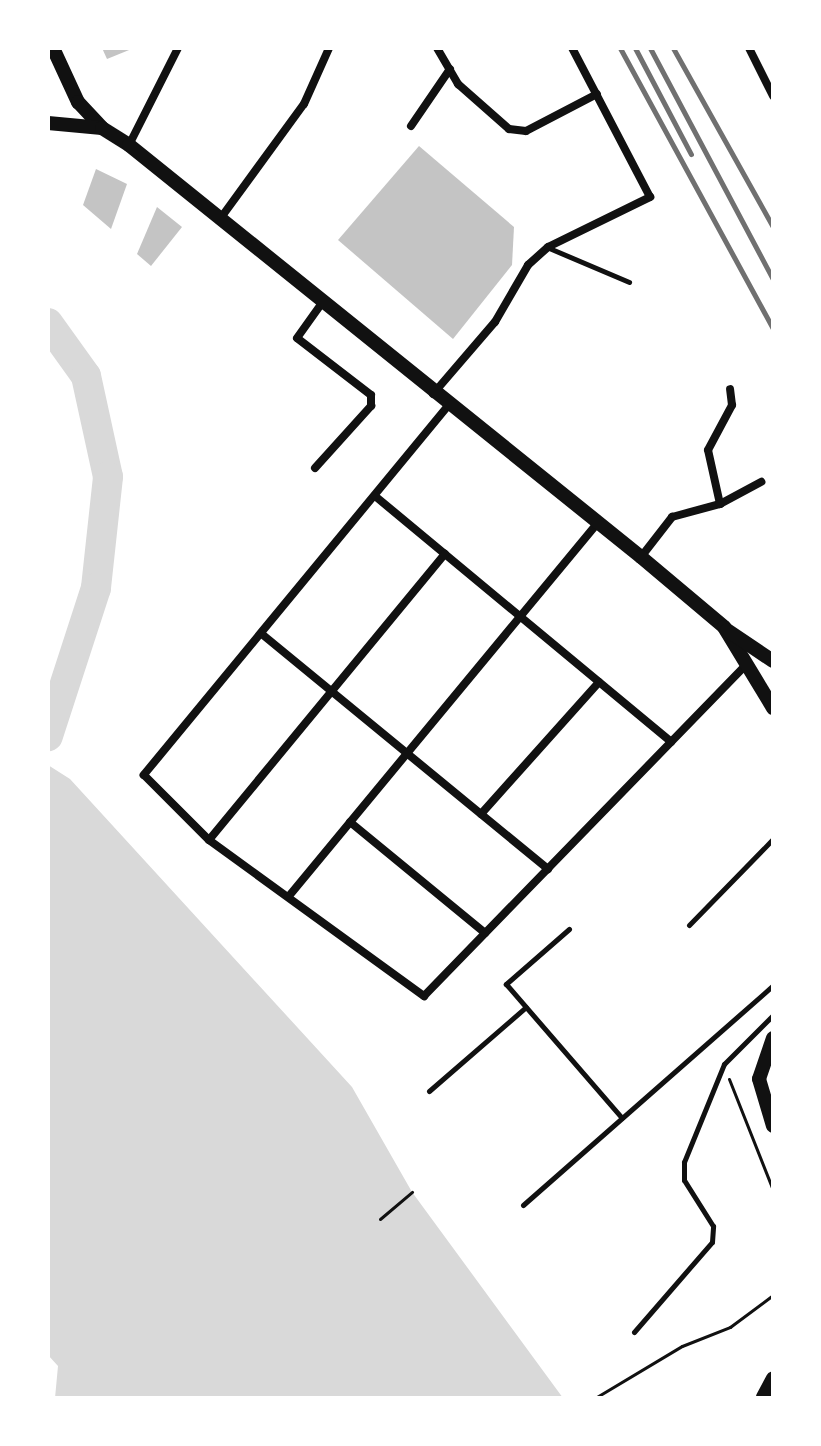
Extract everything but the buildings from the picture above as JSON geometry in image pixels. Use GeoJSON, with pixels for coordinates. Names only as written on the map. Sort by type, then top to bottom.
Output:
{"type":"FeatureCollection","features":[{"type":"Feature","properties":{"kind":"main road"},"geometry":{"type":"LineString","coordinates":[[53,48],[78,102],[102,128],[129,145],[447,407],[641,557],[724,627],[773,661]]}},
{"type":"Feature","properties":{"kind":"main road"},"geometry":{"type":"LineString","coordinates":[[48,123],[102,128]]}},
{"type":"Feature","properties":{"kind":"main road"},"geometry":{"type":"LineString","coordinates":[[724,627],[773,708]]}},
{"type":"Feature","properties":{"kind":"main road"},"geometry":{"type":"LineString","coordinates":[[773,1038],[759,1079],[773,1126]]}},
{"type":"Feature","properties":{"kind":"main road"},"geometry":{"type":"LineString","coordinates":[[773,1378],[763,1397],[773,1394]]}},
{"type":"Feature","properties":{"kind":"street"},"geometry":{"type":"LineString","coordinates":[[129,145],[178,48]]}},
{"type":"Feature","properties":{"kind":"street"},"geometry":{"type":"LineString","coordinates":[[220,219],[304,104],[329,48]]}},
{"type":"Feature","properties":{"kind":"street"},"geometry":{"type":"LineString","coordinates":[[437,48],[450,69],[493,121],[509,129],[526,131],[597,94]]}},
{"type":"Feature","properties":{"kind":"street"},"geometry":{"type":"LineString","coordinates":[[433,394],[548,247],[650,197],[572,48]]}},
{"type":"Feature","properties":{"kind":"street"},"geometry":{"type":"LineString","coordinates":[[749,48],[773,96]]}},
{"type":"Feature","properties":{"kind":"street"},"geometry":{"type":"LineString","coordinates":[[411,126],[450,69]]}},
{"type":"Feature","properties":{"kind":"street"},"geometry":{"type":"LineString","coordinates":[[315,468],[371,406],[371,395],[297,338],[322,303]]}},
{"type":"Feature","properties":{"kind":"street"},"geometry":{"type":"LineString","coordinates":[[720,504],[708,450],[732,405],[730,389]]}},
{"type":"Feature","properties":{"kind":"street"},"geometry":{"type":"LineString","coordinates":[[447,407],[263,635],[144,775],[209,840],[424,996],[746,665]]}},
{"type":"Feature","properties":{"kind":"street"},"geometry":{"type":"LineString","coordinates":[[641,557],[672,517],[720,504],[761,482]]}},
{"type":"Feature","properties":{"kind":"street"},"geometry":{"type":"LineString","coordinates":[[375,496],[671,742]]}},
{"type":"Feature","properties":{"kind":"street"},"geometry":{"type":"LineString","coordinates":[[289,896],[596,525]]}},
{"type":"Feature","properties":{"kind":"street"},"geometry":{"type":"LineString","coordinates":[[209,840],[445,554]]}},
{"type":"Feature","properties":{"kind":"street"},"geometry":{"type":"LineString","coordinates":[[263,635],[548,869]]}},
{"type":"Feature","properties":{"kind":"street"},"geometry":{"type":"LineString","coordinates":[[481,814],[599,682]]}},
{"type":"Feature","properties":{"kind":"street"},"geometry":{"type":"LineString","coordinates":[[350,822],[485,933]]}},
{"type":"Feature","properties":{"kind":"lane"},"geometry":{"type":"LineString","coordinates":[[548,247],[629,282]]}},
{"type":"Feature","properties":{"kind":"lane"},"geometry":{"type":"LineString","coordinates":[[689,925],[773,839]]}},
{"type":"Feature","properties":{"kind":"lane"},"geometry":{"type":"LineString","coordinates":[[569,929],[506,984],[622,1118]]}},
{"type":"Feature","properties":{"kind":"lane"},"geometry":{"type":"LineString","coordinates":[[523,1205],[773,985]]}},
{"type":"Feature","properties":{"kind":"lane"},"geometry":{"type":"LineString","coordinates":[[429,1091],[526,1007]]}},
{"type":"Feature","properties":{"kind":"lane"},"geometry":{"type":"LineString","coordinates":[[634,1332],[712,1242],[713,1226],[684,1180],[684,1162],[724,1064],[773,1015]]}},
{"type":"Feature","properties":{"kind":"path"},"geometry":{"type":"LineString","coordinates":[[724,1064],[773,1190]]}},
{"type":"Feature","properties":{"kind":"path"},"geometry":{"type":"LineString","coordinates":[[768,1181],[773,1178]]}},
{"type":"Feature","properties":{"kind":"path"},"geometry":{"type":"LineString","coordinates":[[380,1219],[412,1192]]}},
{"type":"Feature","properties":{"kind":"path"},"geometry":{"type":"LineString","coordinates":[[595,1398],[682,1346],[730,1327],[773,1295]]}},
{"type":"Feature","properties":{"kind":"shaded area"},"geometry":{"type":"Polygon","coordinates":[[[48,765],[70,779],[352,1087],[412,1192],[563,1398],[55,1398],[58,1366],[48,1355],[48,765]]]}},
{"type":"Feature","properties":{"kind":"waterway"},"geometry":{"type":"LineString","coordinates":[[48,323],[86,376],[108,477],[96,588],[48,736]]}},
{"type":"Feature","properties":{"kind":"railway"},"geometry":{"type":"LineString","coordinates":[[620,48],[773,329]]}},
{"type":"Feature","properties":{"kind":"railway"},"geometry":{"type":"LineString","coordinates":[[635,48],[691,154]]}},
{"type":"Feature","properties":{"kind":"railway"},"geometry":{"type":"LineString","coordinates":[[650,48],[773,279]]}},
{"type":"Feature","properties":{"kind":"railway"},"geometry":{"type":"LineString","coordinates":[[673,48],[773,227]]}}]}
